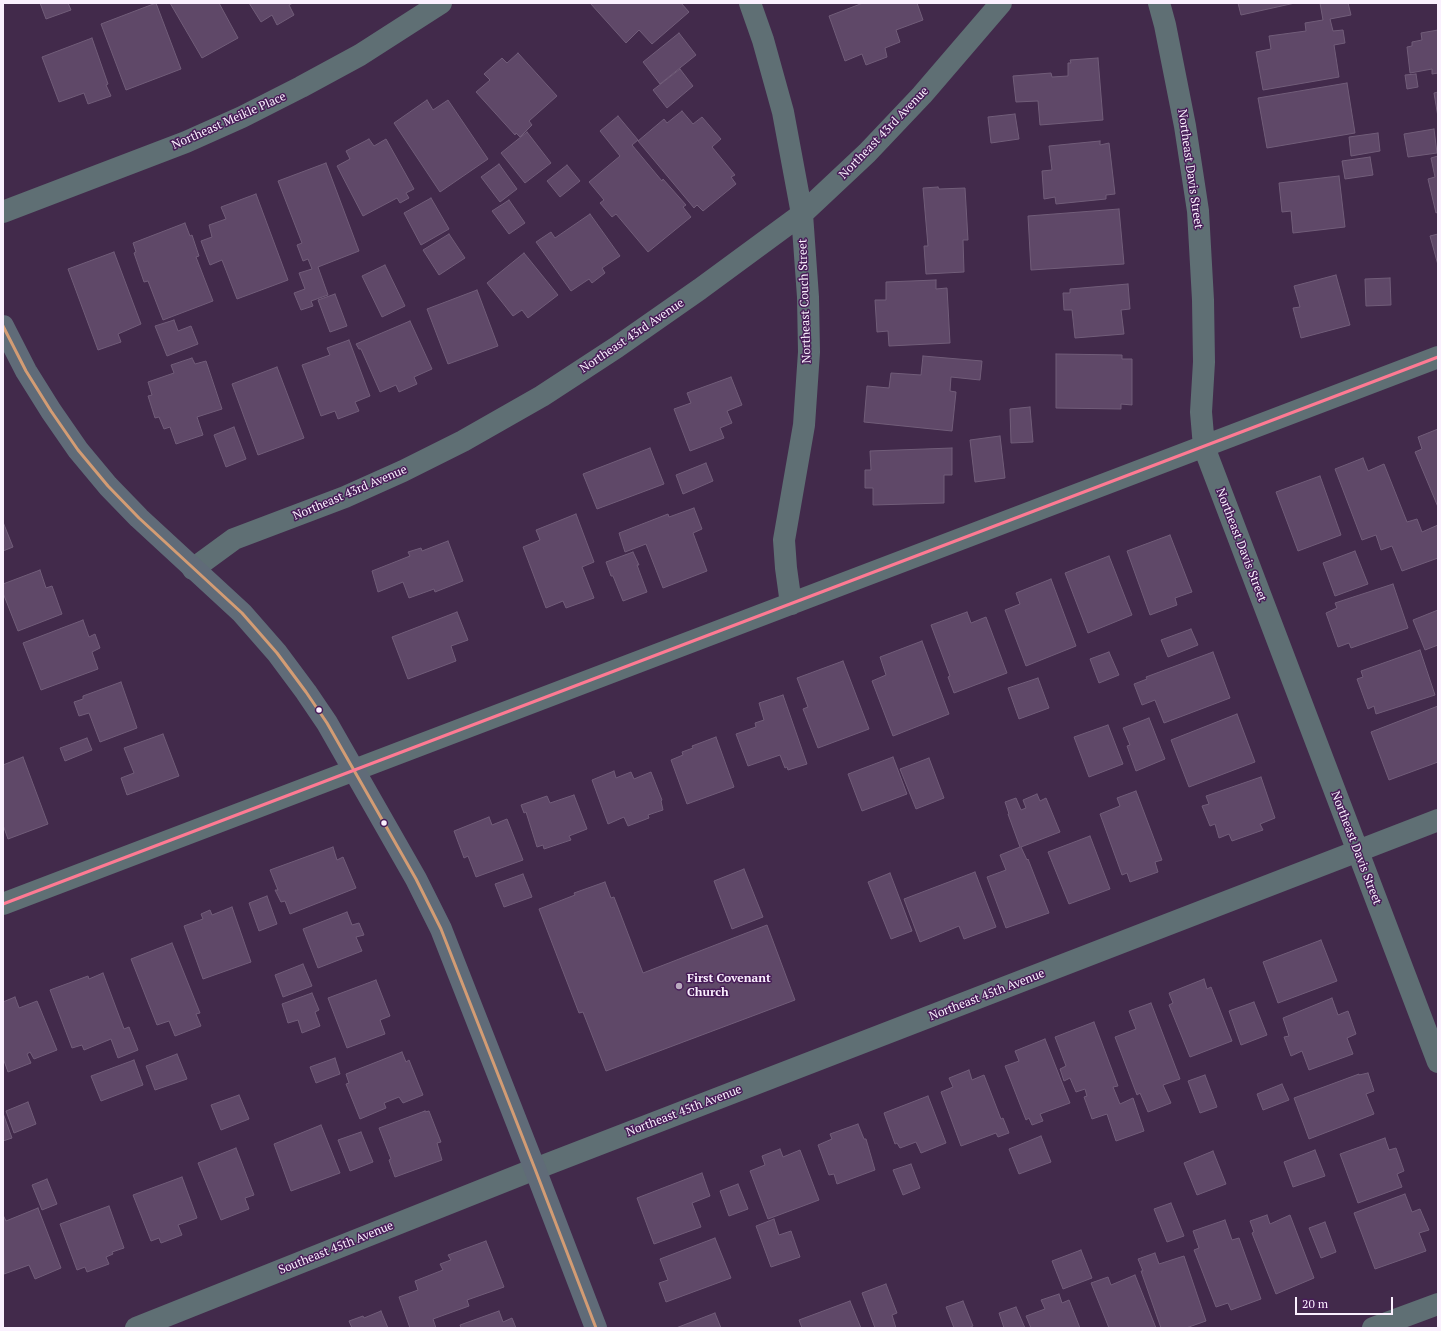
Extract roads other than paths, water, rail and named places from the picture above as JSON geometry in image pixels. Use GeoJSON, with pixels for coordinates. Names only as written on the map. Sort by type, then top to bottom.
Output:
{"type":"FeatureCollection","features":[{"type":"Feature","properties":{"kind":"main road"},"geometry":{"type":"LineString","coordinates":[[3,326],[26,371],[78,450],[113,491],[139,518],[242,613],[277,653],[327,723],[416,879],[441,929],[596,1328]]}},
{"type":"Feature","properties":{"kind":"street","name":"Northeast Meikle Place"},"geometry":{"type":"LineString","coordinates":[[3,212],[186,142],[242,117],[301,88],[360,55],[441,3]]}},
{"type":"Feature","properties":{"kind":"street","name":"Northeast Couch Street"},"geometry":{"type":"LineString","coordinates":[[750,3],[783,112],[802,214],[808,297],[809,352],[804,425],[784,540],[791,604]]}},
{"type":"Feature","properties":{"kind":"street","name":"Northeast 43rd Avenue"},"geometry":{"type":"LineString","coordinates":[[193,569],[234,539],[345,497],[404,471],[463,441],[542,396],[688,298],[802,214],[868,153],[922,95],[1001,3]]}},
{"type":"Feature","properties":{"kind":"street","name":"Northeast Davis Street"},"geometry":{"type":"LineString","coordinates":[[1159,3],[1165,25],[1185,126],[1198,211],[1203,300],[1204,362],[1201,412],[1204,447],[1438,1062]]}},
{"type":"Feature","properties":{"kind":"street"},"geometry":{"type":"LineString","coordinates":[[3,904],[1438,357]]}},
{"type":"Feature","properties":{"kind":"street","name":"Northeast 45th Avenue"},"geometry":{"type":"LineString","coordinates":[[535,1168],[1438,820]]}},
{"type":"Feature","properties":{"kind":"street","name":"Southeast 45th Avenue"},"geometry":{"type":"LineString","coordinates":[[136,1328],[535,1168]]}},
{"type":"Feature","properties":{"kind":"street"},"geometry":{"type":"LineString","coordinates":[[1373,1328],[1438,1304]]}},
{"type":"Feature","properties":{"kind":"place","name":"First Covenant Church"},"geometry":{"type":"Point","coordinates":[679,986]}}]}
